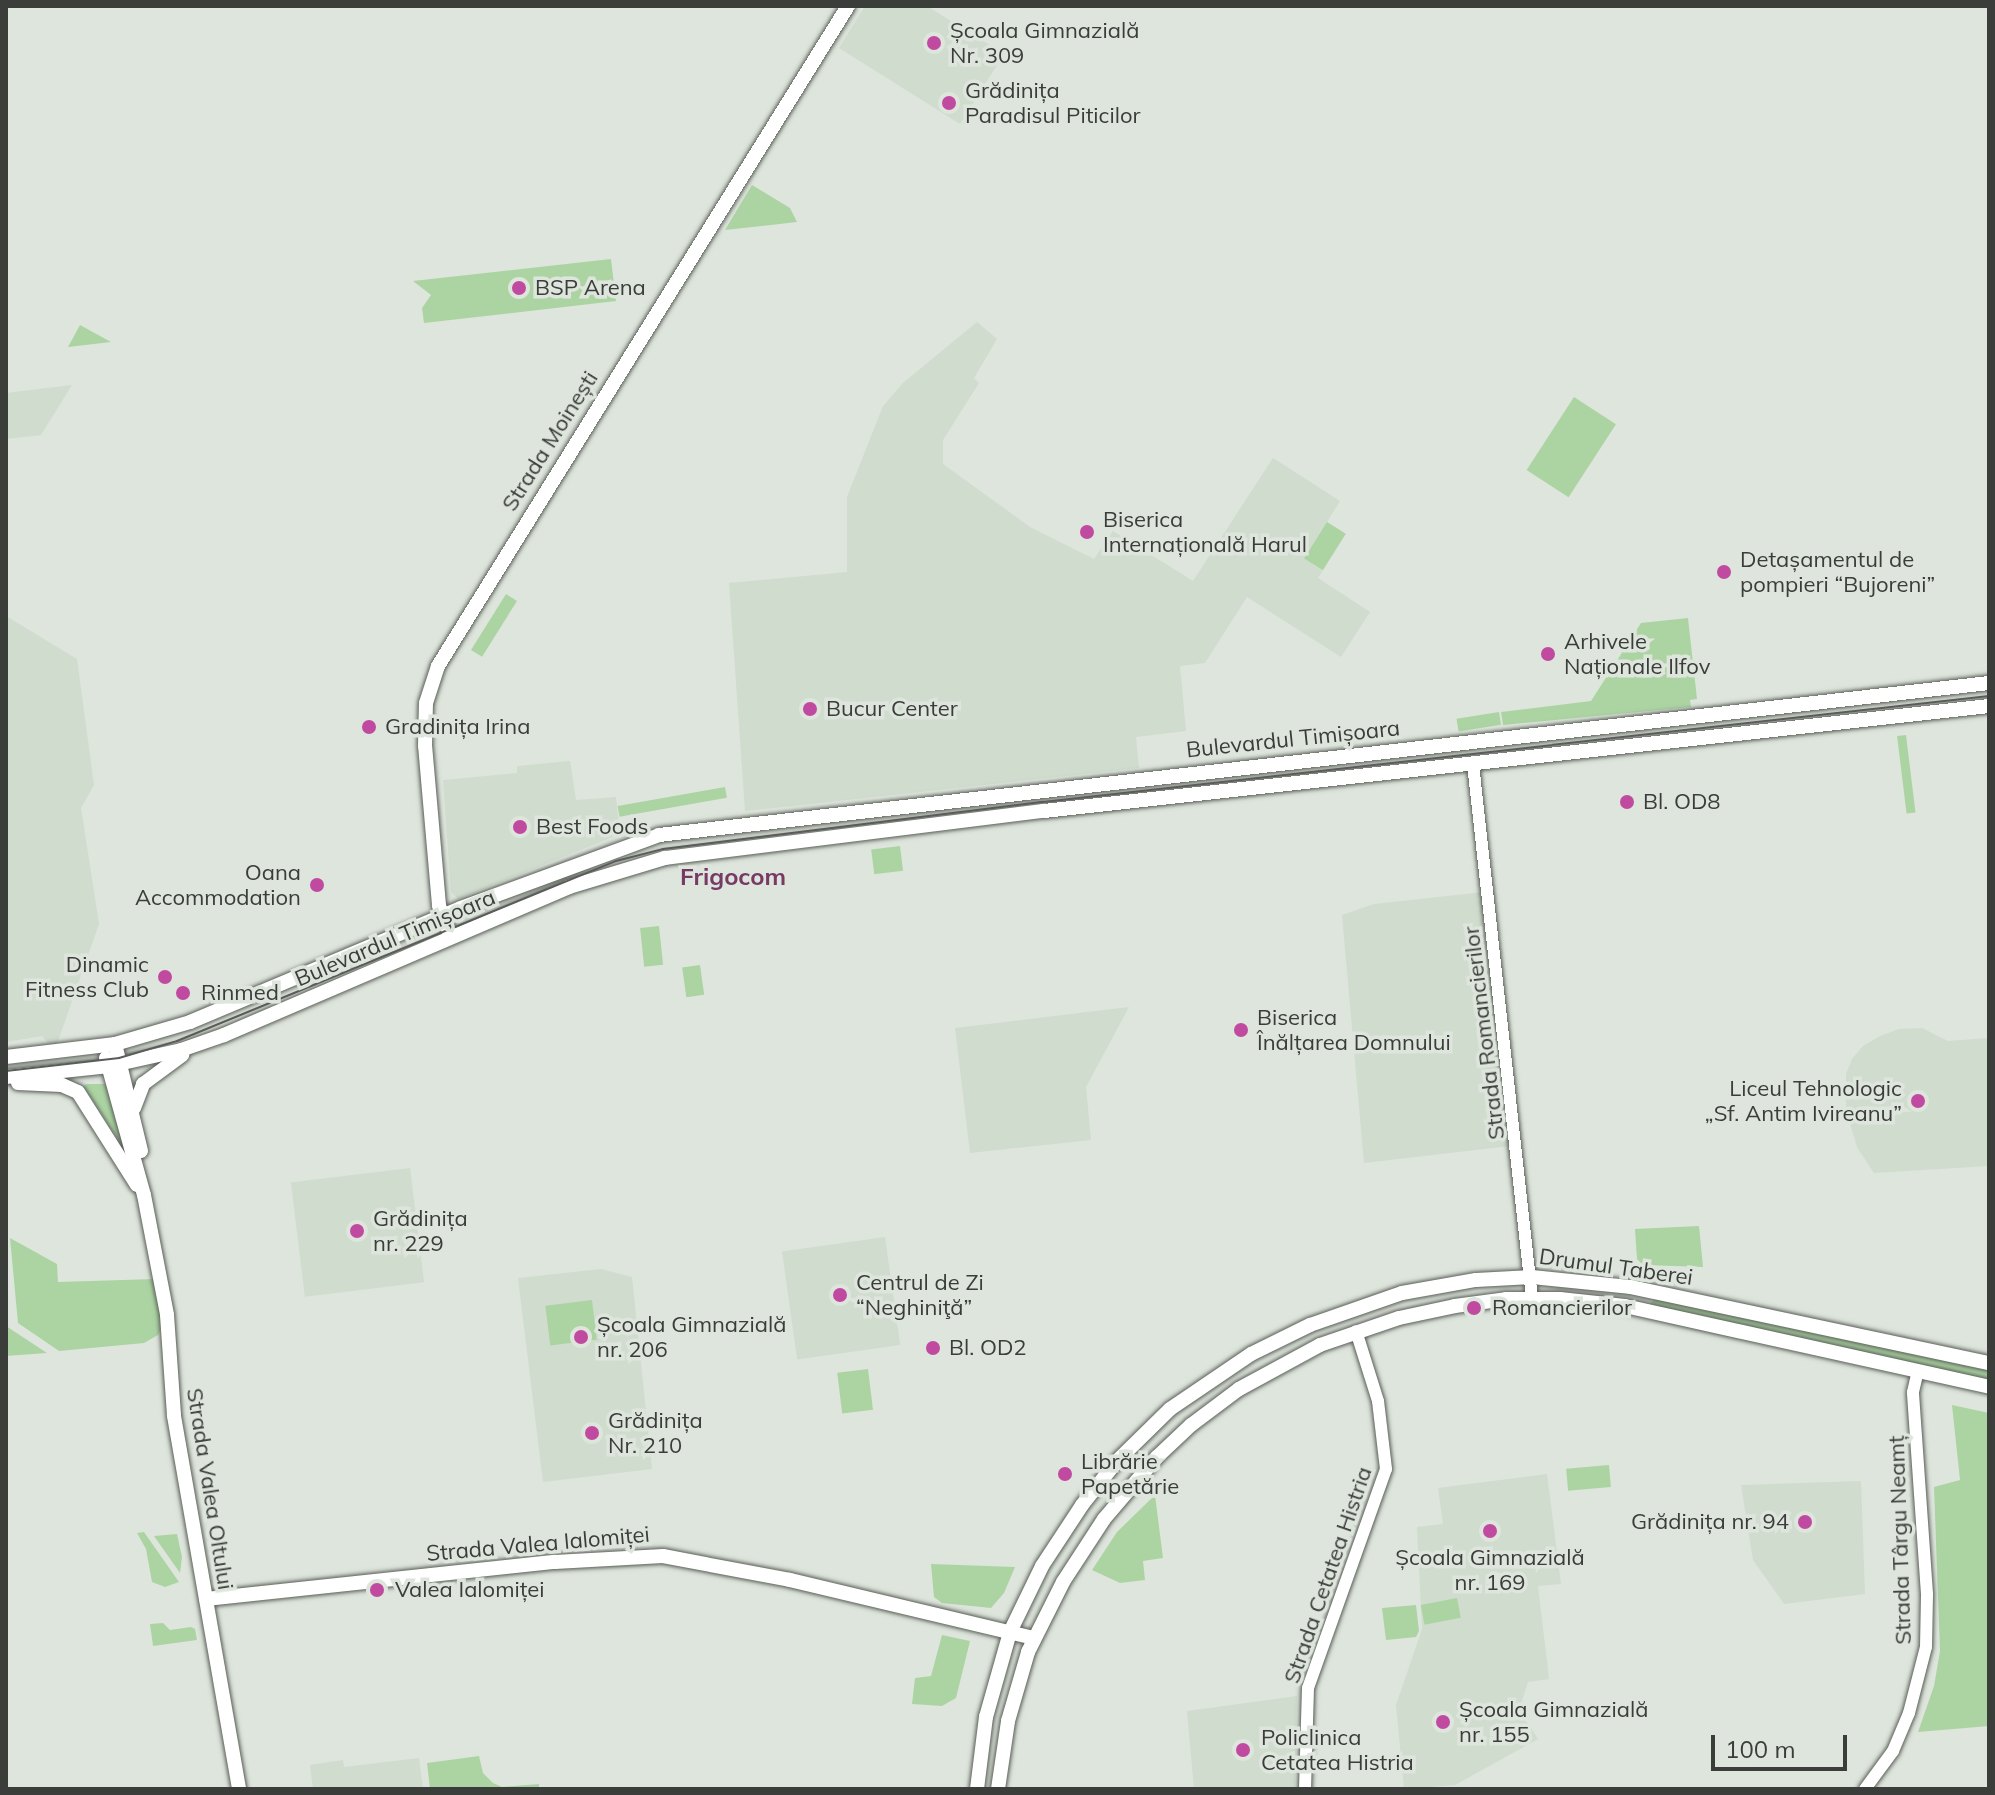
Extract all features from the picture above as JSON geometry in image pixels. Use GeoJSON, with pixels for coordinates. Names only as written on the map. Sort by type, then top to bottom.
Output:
{"type":"FeatureCollection","features":[{"type":"Feature","properties":{"kind":"main road","name":"Strada Moinești"},"geometry":{"type":"LineString","coordinates":[[451,937],[442,916],[425,730],[426,703],[438,666],[848,6]]}},
{"type":"Feature","properties":{"kind":"main road","name":"Bulevardul Timișoara"},"geometry":{"type":"LineString","coordinates":[[6,1057],[109,1045],[224,1009],[442,916],[605,852],[659,835],[1989,683]]}},
{"type":"Feature","properties":{"kind":"main road","name":"Bulevardul Timișoara"},"geometry":{"type":"LineString","coordinates":[[6,1080],[115,1065],[201,1044],[612,872],[665,858],[1989,706]]}},
{"type":"Feature","properties":{"kind":"main road"},"geometry":{"type":"LineString","coordinates":[[1700,716],[1703,738]]}},
{"type":"Feature","properties":{"kind":"main road"},"geometry":{"type":"LineString","coordinates":[[1471,742],[1473,764]]}},
{"type":"Feature","properties":{"kind":"main road"},"geometry":{"type":"LineString","coordinates":[[1448,744],[1450,766]]}},
{"type":"Feature","properties":{"kind":"main road"},"geometry":{"type":"LineString","coordinates":[[659,835],[652,848],[654,854],[665,858]]}},
{"type":"Feature","properties":{"kind":"main road"},"geometry":{"type":"LineString","coordinates":[[605,852],[616,861],[612,872]]}},
{"type":"Feature","properties":{"kind":"main road"},"geometry":{"type":"LineString","coordinates":[[133,1113],[139,1090],[150,1077],[201,1044]]}},
{"type":"Feature","properties":{"kind":"main road","name":"Strada Valea Oltului"},"geometry":{"type":"LineString","coordinates":[[109,1045],[133,1113],[144,1195]]}},
{"type":"Feature","properties":{"kind":"main road"},"geometry":{"type":"LineString","coordinates":[[32,1054],[36,1074]]}},
{"type":"Feature","properties":{"kind":"main road","name":"Strada Valea Oltului"},"geometry":{"type":"LineString","coordinates":[[115,1065],[167,1315],[174,1416],[239,1789]]}},
{"type":"Feature","properties":{"kind":"main road"},"geometry":{"type":"LineString","coordinates":[[6,1080],[62,1085],[78,1092],[144,1195]]}},
{"type":"Feature","properties":{"kind":"main road","name":"Drumul Taberei"},"geometry":{"type":"LineString","coordinates":[[977,1789],[986,1717],[1010,1632],[1059,1538],[1117,1461],[1170,1409],[1201,1385],[1282,1337],[1389,1296],[1476,1280],[1532,1277],[1650,1291],[1989,1363]]}},
{"type":"Feature","properties":{"kind":"main road"},"geometry":{"type":"LineString","coordinates":[[1648,1311],[1644,1303],[1650,1291]]}},
{"type":"Feature","properties":{"kind":"main road","name":"Drumul Taberei"},"geometry":{"type":"LineString","coordinates":[[998,1789],[1008,1721],[1034,1638],[1093,1534],[1145,1470],[1213,1408],[1292,1358],[1356,1331],[1455,1306],[1532,1298],[1600,1302],[1989,1387]]}},
{"type":"Feature","properties":{"kind":"main road"},"geometry":{"type":"LineString","coordinates":[[1282,1337],[1292,1358]]}},
{"type":"Feature","properties":{"kind":"main road","name":"Strada Valea Ialomiței"},"geometry":{"type":"LineString","coordinates":[[206,1599],[542,1563],[663,1556],[719,1564],[1034,1638]]}},
{"type":"Feature","properties":{"kind":"main road"},"geometry":{"type":"LineString","coordinates":[[979,1625],[996,1643],[999,1667]]}},
{"type":"Feature","properties":{"kind":"street","name":"Strada Romancierilor"},"geometry":{"type":"LineString","coordinates":[[1473,764],[1532,1298]]}},
{"type":"Feature","properties":{"kind":"street","name":"Strada Cetatea Histria"},"geometry":{"type":"LineString","coordinates":[[1305,1789],[1308,1688],[1386,1469],[1378,1401],[1356,1331]]}},
{"type":"Feature","properties":{"kind":"street","name":"Strada Târgu Neamț"},"geometry":{"type":"LineString","coordinates":[[1865,1789],[1893,1751],[1910,1709],[1926,1647],[1927,1594],[1913,1392],[1918,1371]]}},
{"type":"Feature","properties":{"kind":"shaded area"},"geometry":{"type":"Polygon","coordinates":[[[865,6],[927,6],[1004,54],[960,124],[839,48],[865,6]]]}},
{"type":"Feature","properties":{"kind":"shaded area"},"geometry":{"type":"Polygon","coordinates":[[[977,322],[997,339],[974,378],[979,383],[943,440],[943,464],[1030,527],[1094,559],[1113,531],[1193,581],[1273,458],[1340,501],[1327,522],[1346,534],[1318,578],[1370,612],[1341,657],[1247,597],[1205,663],[1180,666],[1186,731],[1136,737],[1139,768],[745,811],[729,583],[847,572],[847,497],[883,406],[903,383],[977,322]]]}},
{"type":"Feature","properties":{"kind":"shaded area"},"geometry":{"type":"Polygon","coordinates":[[[72,385],[41,435],[6,439],[6,393],[72,385]]]}},
{"type":"Feature","properties":{"kind":"shaded area"},"geometry":{"type":"Polygon","coordinates":[[[6,616],[77,659],[94,785],[81,808],[99,924],[57,1044],[49,1044],[42,1036],[6,1042],[6,616]]]}},
{"type":"Feature","properties":{"kind":"shaded area"},"geometry":{"type":"Polygon","coordinates":[[[570,761],[576,800],[616,797],[620,834],[458,899],[451,892],[443,780],[517,773],[517,766],[570,761]]]}},
{"type":"Feature","properties":{"kind":"shaded area"},"geometry":{"type":"Polygon","coordinates":[[[1484,892],[1510,1146],[1364,1163],[1342,915],[1374,904],[1484,892]]]}},
{"type":"Feature","properties":{"kind":"shaded area"},"geometry":{"type":"Polygon","coordinates":[[[1129,1007],[1086,1087],[1091,1140],[970,1153],[955,1028],[1129,1007]]]}},
{"type":"Feature","properties":{"kind":"shaded area","name":"Liceul Tehnologic „Sf. Antim Ivireanu”"},"geometry":{"type":"Polygon","coordinates":[[[1922,1028],[1948,1041],[1989,1038],[1989,1166],[1874,1173],[1857,1147],[1846,1110],[1846,1074],[1852,1059],[1863,1046],[1880,1036],[1899,1029],[1922,1028]]]}},
{"type":"Feature","properties":{"kind":"shaded area","name":"Grădinița nr. 229"},"geometry":{"type":"Polygon","coordinates":[[[410,1168],[424,1282],[305,1297],[291,1183],[410,1168]]]}},
{"type":"Feature","properties":{"kind":"shaded area","name":"Centrul de Zi “Neghiniţă”"},"geometry":{"type":"Polygon","coordinates":[[[885,1237],[900,1345],[797,1359],[782,1251],[885,1237]]]}},
{"type":"Feature","properties":{"kind":"shaded area","name":"Școala Gimnazială nr. 206"},"geometry":{"type":"Polygon","coordinates":[[[601,1269],[632,1277],[652,1469],[543,1482],[518,1278],[601,1269]]]}},
{"type":"Feature","properties":{"kind":"shaded area"},"geometry":{"type":"Polygon","coordinates":[[[1547,1474],[1561,1584],[1538,1586],[1549,1679],[1528,1682],[1519,1710],[1538,1739],[1455,1785],[1404,1789],[1396,1705],[1422,1629],[1417,1527],[1443,1524],[1438,1488],[1547,1474]]]}},
{"type":"Feature","properties":{"kind":"shaded area","name":"Grădinița nr. 94"},"geometry":{"type":"Polygon","coordinates":[[[1861,1481],[1865,1594],[1784,1604],[1753,1560],[1741,1485],[1861,1481]]]}},
{"type":"Feature","properties":{"kind":"shaded area","name":"Policlinica Cetatea Histria"},"geometry":{"type":"Polygon","coordinates":[[[1297,1696],[1295,1789],[1194,1789],[1187,1711],[1297,1696]]]}},
{"type":"Feature","properties":{"kind":"shaded area"},"geometry":{"type":"Polygon","coordinates":[[[419,1758],[423,1789],[313,1789],[310,1765],[343,1760],[344,1767],[419,1758]]]}},
{"type":"Feature","properties":{"kind":"green space"},"geometry":{"type":"Polygon","coordinates":[[[752,185],[790,208],[797,222],[725,230],[752,185]]]}},
{"type":"Feature","properties":{"kind":"green space","name":"BSP Arena"},"geometry":{"type":"Polygon","coordinates":[[[611,259],[616,301],[424,323],[422,308],[431,295],[413,281],[611,259]]]}},
{"type":"Feature","properties":{"kind":"green space"},"geometry":{"type":"Polygon","coordinates":[[[80,325],[111,342],[68,347],[80,325]]]}},
{"type":"Feature","properties":{"kind":"green space"},"geometry":{"type":"Polygon","coordinates":[[[1574,397],[1616,424],[1569,497],[1527,470],[1574,397]]]}},
{"type":"Feature","properties":{"kind":"green space"},"geometry":{"type":"Polygon","coordinates":[[[1327,522],[1346,534],[1323,570],[1304,558],[1327,522]]]}},
{"type":"Feature","properties":{"kind":"green space"},"geometry":{"type":"Polygon","coordinates":[[[506,594],[517,601],[482,657],[471,650],[506,594]]]}},
{"type":"Feature","properties":{"kind":"green space"},"geometry":{"type":"Polygon","coordinates":[[[1688,618],[1697,699],[1690,700],[1691,707],[1503,725],[1501,712],[1591,701],[1641,623],[1688,618]]]}},
{"type":"Feature","properties":{"kind":"green space"},"geometry":{"type":"Polygon","coordinates":[[[1499,712],[1501,725],[1459,732],[1457,719],[1499,712]]]}},
{"type":"Feature","properties":{"kind":"green space"},"geometry":{"type":"Polygon","coordinates":[[[1906,735],[1916,812],[1907,814],[1897,736],[1906,735]]]}},
{"type":"Feature","properties":{"kind":"green space"},"geometry":{"type":"Polygon","coordinates":[[[725,787],[727,798],[620,817],[618,806],[725,787]]]}},
{"type":"Feature","properties":{"kind":"green space"},"geometry":{"type":"Polygon","coordinates":[[[900,846],[903,871],[874,874],[871,850],[900,846]]]}},
{"type":"Feature","properties":{"kind":"green space"},"geometry":{"type":"Polygon","coordinates":[[[659,926],[663,965],[644,967],[640,928],[659,926]]]}},
{"type":"Feature","properties":{"kind":"green space"},"geometry":{"type":"Polygon","coordinates":[[[700,965],[704,995],[686,997],[682,968],[700,965]]]}},
{"type":"Feature","properties":{"kind":"green space"},"geometry":{"type":"Polygon","coordinates":[[[106,1084],[125,1150],[83,1086],[106,1084]]]}},
{"type":"Feature","properties":{"kind":"green space"},"geometry":{"type":"Polygon","coordinates":[[[1699,1226],[1703,1267],[1643,1265],[1637,1259],[1635,1229],[1699,1226]]]}},
{"type":"Feature","properties":{"kind":"green space"},"geometry":{"type":"Polygon","coordinates":[[[10,1238],[57,1264],[58,1282],[155,1279],[162,1326],[158,1335],[144,1343],[59,1351],[18,1323],[10,1238]]]}},
{"type":"Feature","properties":{"kind":"green space"},"geometry":{"type":"Polygon","coordinates":[[[1656,1298],[1989,1369],[1989,1380],[1657,1308],[1650,1304],[1656,1298]]]}},
{"type":"Feature","properties":{"kind":"green space"},"geometry":{"type":"Polygon","coordinates":[[[592,1300],[597,1340],[550,1345],[545,1306],[592,1300]]]}},
{"type":"Feature","properties":{"kind":"green space"},"geometry":{"type":"Polygon","coordinates":[[[6,1326],[47,1353],[6,1356],[6,1326]]]}},
{"type":"Feature","properties":{"kind":"green space"},"geometry":{"type":"Polygon","coordinates":[[[868,1369],[873,1410],[842,1413],[837,1373],[868,1369]]]}},
{"type":"Feature","properties":{"kind":"green space"},"geometry":{"type":"Polygon","coordinates":[[[1952,1405],[1989,1413],[1989,1726],[1918,1732],[1934,1686],[1940,1651],[1934,1487],[1960,1480],[1952,1405]]]}},
{"type":"Feature","properties":{"kind":"green space"},"geometry":{"type":"Polygon","coordinates":[[[1609,1465],[1611,1487],[1568,1491],[1566,1469],[1609,1465]]]}},
{"type":"Feature","properties":{"kind":"green space"},"geometry":{"type":"Polygon","coordinates":[[[1155,1495],[1163,1558],[1143,1561],[1145,1580],[1120,1583],[1092,1570],[1117,1532],[1155,1495]]]}},
{"type":"Feature","properties":{"kind":"green space"},"geometry":{"type":"Polygon","coordinates":[[[144,1532],[179,1582],[165,1587],[152,1582],[146,1549],[137,1533],[144,1532]]]}},
{"type":"Feature","properties":{"kind":"green space"},"geometry":{"type":"Polygon","coordinates":[[[177,1534],[182,1557],[180,1573],[154,1536],[177,1534]]]}},
{"type":"Feature","properties":{"kind":"green space"},"geometry":{"type":"Polygon","coordinates":[[[931,1564],[1015,1567],[1004,1593],[991,1608],[942,1603],[934,1597],[931,1564]]]}},
{"type":"Feature","properties":{"kind":"green space"},"geometry":{"type":"Polygon","coordinates":[[[1457,1598],[1461,1618],[1424,1625],[1421,1605],[1457,1598]]]}},
{"type":"Feature","properties":{"kind":"green space"},"geometry":{"type":"Polygon","coordinates":[[[1416,1605],[1419,1631],[1416,1637],[1386,1640],[1382,1608],[1416,1605]]]}},
{"type":"Feature","properties":{"kind":"green space"},"geometry":{"type":"Polygon","coordinates":[[[163,1623],[170,1630],[195,1629],[197,1640],[153,1646],[150,1624],[163,1623]]]}},
{"type":"Feature","properties":{"kind":"green space"},"geometry":{"type":"Polygon","coordinates":[[[942,1635],[970,1641],[956,1698],[942,1706],[912,1704],[915,1678],[931,1676],[942,1635]]]}},
{"type":"Feature","properties":{"kind":"green space"},"geometry":{"type":"Polygon","coordinates":[[[479,1756],[483,1773],[493,1783],[502,1787],[539,1784],[539,1789],[430,1789],[427,1763],[479,1756]]]}},
{"type":"Feature","properties":{"kind":"tram line"},"geometry":{"type":"LineString","coordinates":[[6,1071],[119,1058],[177,1041],[616,861],[663,849],[1043,802],[1989,696]]}},
{"type":"Feature","properties":{"kind":"place","name":"Școala Gimnazială Nr. 309"},"geometry":{"type":"Point","coordinates":[934,43]}},
{"type":"Feature","properties":{"kind":"place","name":"Grădinița Paradisul Piticilor"},"geometry":{"type":"Point","coordinates":[949,103]}},
{"type":"Feature","properties":{"kind":"place","name":"BSP Arena"},"geometry":{"type":"Point","coordinates":[519,288]}},
{"type":"Feature","properties":{"kind":"place","name":"Biserica Internațională Harul"},"geometry":{"type":"Point","coordinates":[1087,532]}},
{"type":"Feature","properties":{"kind":"place","name":"Detașamentul de pompieri “Bujoreni”"},"geometry":{"type":"Point","coordinates":[1724,572]}},
{"type":"Feature","properties":{"kind":"place","name":"Arhivele Naționale Ilfov"},"geometry":{"type":"Point","coordinates":[1548,654]}},
{"type":"Feature","properties":{"kind":"place","name":"Bucur Center"},"geometry":{"type":"Point","coordinates":[810,709]}},
{"type":"Feature","properties":{"kind":"place","name":"Gradinița Irina"},"geometry":{"type":"Point","coordinates":[369,727]}},
{"type":"Feature","properties":{"kind":"place","name":"Bl. OD8"},"geometry":{"type":"Point","coordinates":[1627,802]}},
{"type":"Feature","properties":{"kind":"place","name":"Best Foods"},"geometry":{"type":"Point","coordinates":[520,827]}},
{"type":"Feature","properties":{"kind":"place","name":"Oana Accommodation"},"geometry":{"type":"Point","coordinates":[317,885]}},
{"type":"Feature","properties":{"kind":"place","name":"Dinamic Fitness Club"},"geometry":{"type":"Point","coordinates":[165,977]}},
{"type":"Feature","properties":{"kind":"place","name":"Rinmed"},"geometry":{"type":"Point","coordinates":[183,993]}},
{"type":"Feature","properties":{"kind":"place","name":"Biserica Înălțarea Domnului"},"geometry":{"type":"Point","coordinates":[1241,1030]}},
{"type":"Feature","properties":{"kind":"place","name":"Liceul Tehnologic „Sf. Antim Ivireanu”"},"geometry":{"type":"Point","coordinates":[1918,1101]}},
{"type":"Feature","properties":{"kind":"place","name":"Grădinița nr. 229"},"geometry":{"type":"Point","coordinates":[357,1231]}},
{"type":"Feature","properties":{"kind":"place","name":"Centrul de Zi “Neghiniţă”"},"geometry":{"type":"Point","coordinates":[840,1295]}},
{"type":"Feature","properties":{"kind":"place","name":"Romancierilor"},"geometry":{"type":"Point","coordinates":[1474,1308]}},
{"type":"Feature","properties":{"kind":"place","name":"Școala Gimnazială nr. 206"},"geometry":{"type":"Point","coordinates":[581,1337]}},
{"type":"Feature","properties":{"kind":"place","name":"Bl. OD2"},"geometry":{"type":"Point","coordinates":[933,1348]}},
{"type":"Feature","properties":{"kind":"place","name":"Grădinița Nr. 210"},"geometry":{"type":"Point","coordinates":[592,1433]}},
{"type":"Feature","properties":{"kind":"place","name":"Librărie Papetărie"},"geometry":{"type":"Point","coordinates":[1065,1474]}},
{"type":"Feature","properties":{"kind":"place","name":"Grădinița nr. 94"},"geometry":{"type":"Point","coordinates":[1805,1522]}},
{"type":"Feature","properties":{"kind":"place","name":"Școala Gimnazială nr. 169"},"geometry":{"type":"Point","coordinates":[1490,1531]}},
{"type":"Feature","properties":{"kind":"place","name":"Valea Ialomiței"},"geometry":{"type":"Point","coordinates":[377,1590]}},
{"type":"Feature","properties":{"kind":"place","name":"Școala Gimnazială nr. 155"},"geometry":{"type":"Point","coordinates":[1443,1722]}},
{"type":"Feature","properties":{"kind":"place","name":"Policlinica Cetatea Histria"},"geometry":{"type":"Point","coordinates":[1243,1750]}},
{"type":"Feature","properties":{"kind":"district","name":"Frigocom"},"geometry":{"type":"Point","coordinates":[733,877]}}]}
